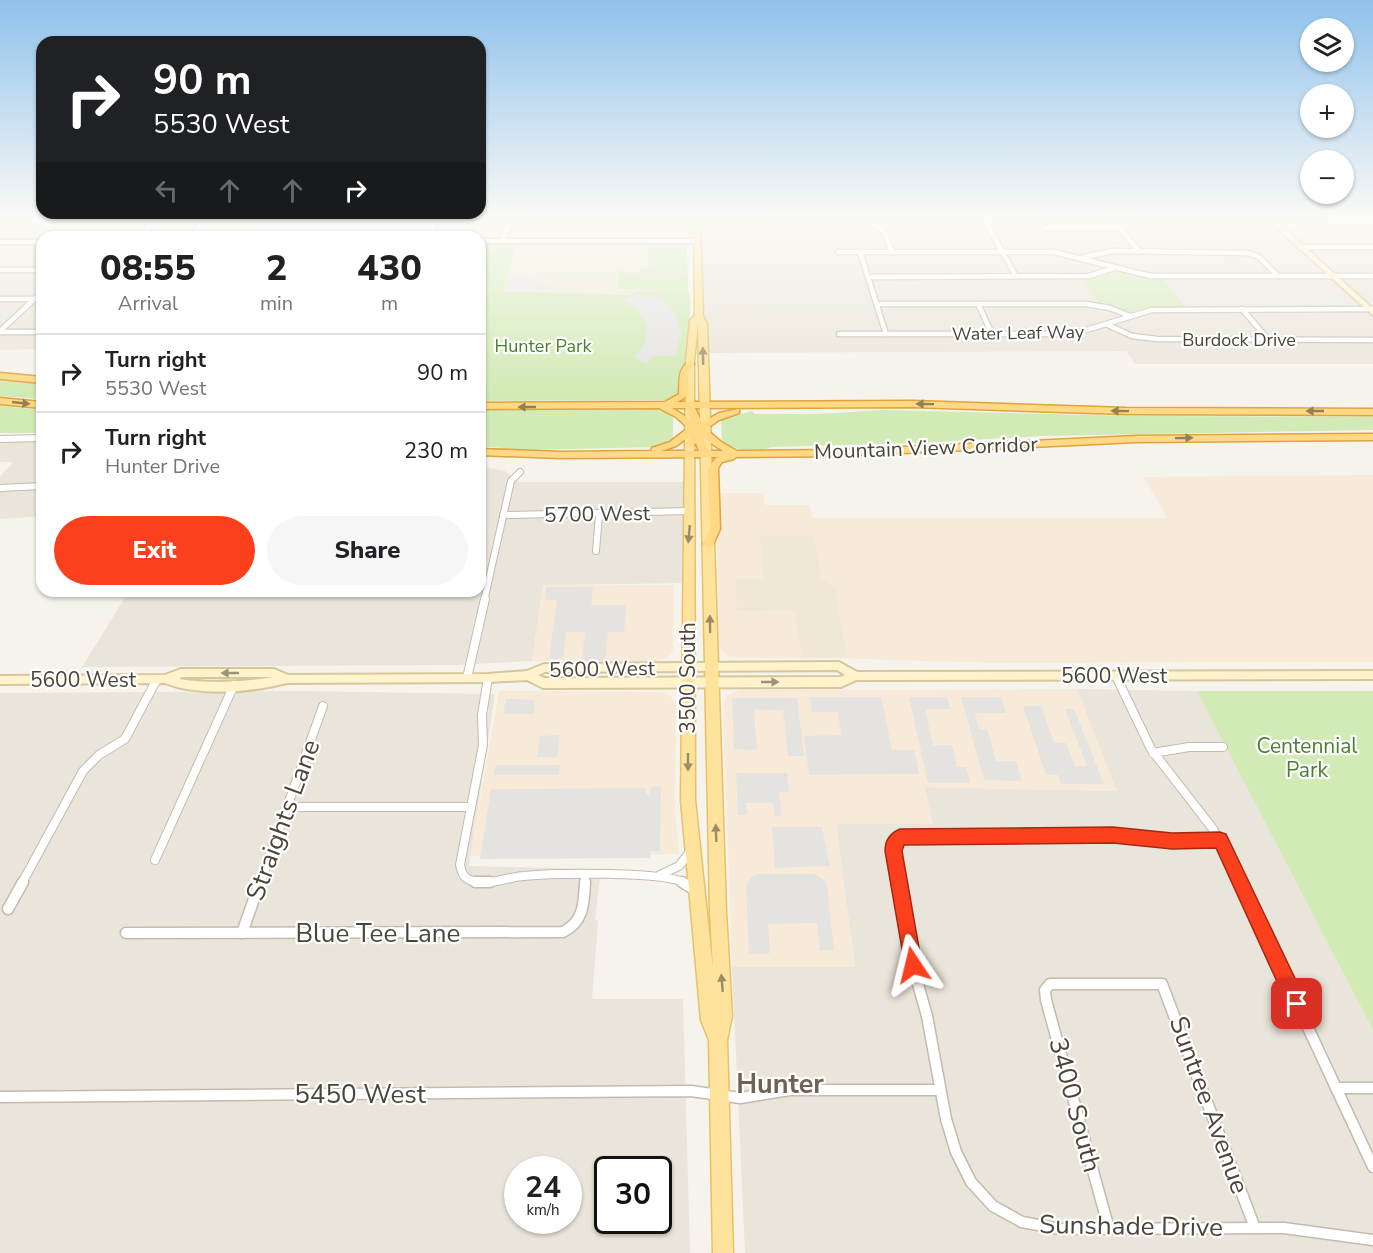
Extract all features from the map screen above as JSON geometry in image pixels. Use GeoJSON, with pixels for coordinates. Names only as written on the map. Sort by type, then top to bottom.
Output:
{"type":"FeatureCollection","features":[{"type":"Feature","properties":{"kind":"highway"},"geometry":{"type":"LineString","coordinates":[[566,407],[676,401],[684,395],[684,372],[690,364]]}},
{"type":"Feature","properties":{"kind":"highway"},"geometry":{"type":"LineString","coordinates":[[0,376],[36,379]]}},
{"type":"Feature","properties":{"kind":"highway"},"geometry":{"type":"LineString","coordinates":[[0,401],[36,404]]}},
{"type":"Feature","properties":{"kind":"highway"},"geometry":{"type":"LineString","coordinates":[[560,455],[655,450],[673,444],[722,403],[880,404]]}},
{"type":"Feature","properties":{"kind":"highway","name":"Mountain View Corridor"},"geometry":{"type":"LineString","coordinates":[[486,406],[690,406],[699,423],[849,405],[880,404],[1126,411],[1373,411]]}},
{"type":"Feature","properties":{"kind":"highway"},"geometry":{"type":"LineString","coordinates":[[656,406],[699,423],[740,410],[830,408],[849,405]]}},
{"type":"Feature","properties":{"kind":"highway"},"geometry":{"type":"LineString","coordinates":[[690,406],[699,423],[723,448],[742,454]]}},
{"type":"Feature","properties":{"kind":"highway"},"geometry":{"type":"LineString","coordinates":[[535,455],[563,458],[670,458],[691,453],[699,423]]}},
{"type":"Feature","properties":{"kind":"highway","name":"Mountain View Corridor"},"geometry":{"type":"LineString","coordinates":[[486,452],[535,455],[840,453],[1136,439],[1373,437]]}},
{"type":"Feature","properties":{"kind":"highway"},"geometry":{"type":"LineString","coordinates":[[708,544],[714,532],[712,471],[719,460],[729,457],[816,456],[840,453]]}},
{"type":"Feature","properties":{"kind":"main road","name":"3500 South"},"geometry":{"type":"LineString","coordinates":[[698,277],[699,316],[703,319],[699,423],[705,454],[718,922],[724,1016],[718,1040],[723,1253]]}},
{"type":"Feature","properties":{"kind":"main road"},"geometry":{"type":"LineString","coordinates":[[1334,277],[1371,311]]}},
{"type":"Feature","properties":{"kind":"main road","name":"3500 South"},"geometry":{"type":"LineString","coordinates":[[690,406],[692,328],[694,320],[699,316]]}},
{"type":"Feature","properties":{"kind":"main road","name":"3500 South"},"geometry":{"type":"LineString","coordinates":[[691,453],[691,511],[688,543],[688,800],[710,1020],[718,1040]]}},
{"type":"Feature","properties":{"kind":"main road","name":"5600 West"},"geometry":{"type":"LineString","coordinates":[[161,679],[175,685],[234,685],[269,684],[287,679],[488,678],[528,675],[543,683],[688,675],[711,667],[839,666],[855,676]]}},
{"type":"Feature","properties":{"kind":"main road","name":"5600 West"},"geometry":{"type":"LineString","coordinates":[[0,680],[161,679],[181,674],[227,673],[274,673],[287,679]]}},
{"type":"Feature","properties":{"kind":"main road","name":"5600 West"},"geometry":{"type":"LineString","coordinates":[[688,675],[711,682],[841,682],[855,676],[1373,675]]}},
{"type":"Feature","properties":{"kind":"street"},"geometry":{"type":"LineString","coordinates":[[868,277],[886,334]]}},
{"type":"Feature","properties":{"kind":"street"},"geometry":{"type":"LineString","coordinates":[[0,299],[35,299]]}},
{"type":"Feature","properties":{"kind":"street"},"geometry":{"type":"LineString","coordinates":[[0,332],[35,299]]}},
{"type":"Feature","properties":{"kind":"street"},"geometry":{"type":"LineString","coordinates":[[877,304],[1091,304],[1115,309],[1130,316]]}},
{"type":"Feature","properties":{"kind":"street"},"geometry":{"type":"LineString","coordinates":[[978,304],[992,334]]}},
{"type":"Feature","properties":{"kind":"street"},"geometry":{"type":"LineString","coordinates":[[1242,309],[1269,340]]}},
{"type":"Feature","properties":{"kind":"street","name":"Water Leaf Way"},"geometry":{"type":"LineString","coordinates":[[839,334],[1077,334],[1152,310],[1371,311]]}},
{"type":"Feature","properties":{"kind":"street","name":"Burdock Drive"},"geometry":{"type":"LineString","coordinates":[[1108,325],[1132,336],[1148,339],[1373,340]]}},
{"type":"Feature","properties":{"kind":"street"},"geometry":{"type":"LineString","coordinates":[[0,332],[36,332]]}},
{"type":"Feature","properties":{"kind":"street"},"geometry":{"type":"LineString","coordinates":[[0,439],[36,438]]}},
{"type":"Feature","properties":{"kind":"street"},"geometry":{"type":"LineString","coordinates":[[486,578],[511,480],[520,472]]}},
{"type":"Feature","properties":{"kind":"street"},"geometry":{"type":"LineString","coordinates":[[0,488],[36,486]]}},
{"type":"Feature","properties":{"kind":"street","name":"5700 West"},"geometry":{"type":"LineString","coordinates":[[503,515],[599,515],[691,511]]}},
{"type":"Feature","properties":{"kind":"street"},"geometry":{"type":"LineString","coordinates":[[596,551],[599,515]]}},
{"type":"Feature","properties":{"kind":"street"},"geometry":{"type":"LineString","coordinates":[[467,678],[482,597]]}},
{"type":"Feature","properties":{"kind":"street"},"geometry":{"type":"LineString","coordinates":[[1116,676],[1139,730],[1153,753],[1198,805],[1220,840],[1373,1167]]}},
{"type":"Feature","properties":{"kind":"street"},"geometry":{"type":"LineString","coordinates":[[488,678],[482,716],[483,745],[460,864],[464,876],[474,882],[501,881],[524,876],[660,875],[679,880],[697,892]]}},
{"type":"Feature","properties":{"kind":"street"},"geometry":{"type":"LineString","coordinates":[[8,909],[83,771],[99,754],[125,739],[161,679]]}},
{"type":"Feature","properties":{"kind":"street"},"geometry":{"type":"LineString","coordinates":[[155,860],[234,685]]}},
{"type":"Feature","properties":{"kind":"street","name":"Straights Lane"},"geometry":{"type":"LineString","coordinates":[[242,933],[323,706]]}},
{"type":"Feature","properties":{"kind":"street"},"geometry":{"type":"LineString","coordinates":[[1153,753],[1188,747],[1223,747]]}},
{"type":"Feature","properties":{"kind":"street"},"geometry":{"type":"LineString","coordinates":[[287,807],[471,807]]}},
{"type":"Feature","properties":{"kind":"street","name":"Sunshade Drive"},"geometry":{"type":"LineString","coordinates":[[1220,840],[1172,841],[1101,835],[909,836],[897,839],[893,843],[913,965],[926,1012],[948,1136],[974,1184],[987,1200],[1012,1217],[1037,1227],[1255,1227],[1299,1229],[1373,1240]]}},
{"type":"Feature","properties":{"kind":"street"},"geometry":{"type":"LineString","coordinates":[[660,875],[679,866],[692,849]]}},
{"type":"Feature","properties":{"kind":"street","name":"Blue Tee Lane"},"geometry":{"type":"LineString","coordinates":[[126,933],[563,932],[573,928],[581,917],[585,876]]}},
{"type":"Feature","properties":{"kind":"street","name":"Suntree Avenue"},"geometry":{"type":"LineString","coordinates":[[1050,984],[1162,984],[1255,1227]]}},
{"type":"Feature","properties":{"kind":"street","name":"3400 South"},"geometry":{"type":"LineString","coordinates":[[1050,984],[1045,990],[1046,1000],[1108,1228]]}},
{"type":"Feature","properties":{"kind":"street"},"geometry":{"type":"LineString","coordinates":[[1336,1088],[1373,1088]]}},
{"type":"Feature","properties":{"kind":"street"},"geometry":{"type":"LineString","coordinates":[[719,1094],[740,1098],[798,1089],[940,1090]]}},
{"type":"Feature","properties":{"kind":"street","name":"5450 West"},"geometry":{"type":"LineString","coordinates":[[0,1097],[691,1091],[719,1094]]}},
{"type":"Feature","properties":{"kind":"shaded area"},"geometry":{"type":"Polygon","coordinates":[[[0,277],[36,277],[36,349],[0,350],[0,277]]]}},
{"type":"Feature","properties":{"kind":"shaded area"},"geometry":{"type":"Polygon","coordinates":[[[506,277],[688,277],[688,290],[639,291],[628,295],[502,291],[506,277]]]}},
{"type":"Feature","properties":{"kind":"shaded area"},"geometry":{"type":"Polygon","coordinates":[[[508,277],[530,277],[550,286],[549,290],[505,290],[508,277]]]}},
{"type":"Feature","properties":{"kind":"shaded area"},"geometry":{"type":"Polygon","coordinates":[[[699,277],[1373,277],[1373,364],[1135,364],[1126,351],[702,353],[699,277]]]}},
{"type":"Feature","properties":{"kind":"shaded area"},"geometry":{"type":"Polygon","coordinates":[[[637,293],[645,298],[653,296],[658,300],[662,299],[675,314],[681,332],[675,356],[653,356],[647,363],[634,358],[646,342],[647,324],[638,310],[623,300],[637,293]]]}},
{"type":"Feature","properties":{"kind":"shaded area"},"geometry":{"type":"Polygon","coordinates":[[[36,441],[36,516],[0,519],[0,477],[13,462],[0,462],[0,442],[36,441]]]}},
{"type":"Feature","properties":{"kind":"shaded area"},"geometry":{"type":"Polygon","coordinates":[[[486,467],[505,471],[518,482],[694,482],[695,583],[543,585],[532,661],[455,665],[82,667],[125,597],[486,597],[486,467]]]}},
{"type":"Feature","properties":{"kind":"shaded area"},"geometry":{"type":"Polygon","coordinates":[[[1373,475],[1373,662],[991,663],[833,658],[740,658],[727,656],[719,647],[716,493],[763,493],[765,505],[810,505],[812,518],[1167,518],[1144,477],[1373,475]]]}},
{"type":"Feature","properties":{"kind":"shaded area"},"geometry":{"type":"Polygon","coordinates":[[[760,536],[814,536],[821,578],[835,587],[847,658],[802,658],[795,610],[737,611],[735,579],[764,579],[760,536]]]}},
{"type":"Feature","properties":{"kind":"shaded area"},"geometry":{"type":"Polygon","coordinates":[[[543,585],[674,585],[673,652],[665,659],[656,661],[532,661],[543,585]]]}},
{"type":"Feature","properties":{"kind":"shaded area"},"geometry":{"type":"Polygon","coordinates":[[[546,587],[593,587],[591,605],[626,605],[624,632],[608,632],[605,661],[582,661],[585,632],[566,632],[563,659],[549,659],[557,600],[545,600],[546,587]]]}},
{"type":"Feature","properties":{"kind":"shaded area"},"geometry":{"type":"Polygon","coordinates":[[[1077,689],[1197,691],[1231,754],[1373,1030],[1373,1253],[745,1253],[732,967],[855,967],[836,824],[932,824],[924,787],[1116,791],[1077,689]]]}},
{"type":"Feature","properties":{"kind":"shaded area"},"geometry":{"type":"Polygon","coordinates":[[[1077,689],[1117,791],[925,787],[933,824],[836,824],[855,967],[732,967],[723,704],[727,695],[741,690],[1077,689]]]}},
{"type":"Feature","properties":{"kind":"shaded area"},"geometry":{"type":"Polygon","coordinates":[[[296,691],[495,694],[469,866],[601,869],[595,920],[598,921],[592,999],[683,999],[690,1253],[0,1253],[0,693],[296,691]]]}},
{"type":"Feature","properties":{"kind":"shaded area"},"geometry":{"type":"Polygon","coordinates":[[[499,691],[659,692],[670,695],[676,706],[675,810],[679,854],[470,856],[499,691]]]}},
{"type":"Feature","properties":{"kind":"shaded area"},"geometry":{"type":"Polygon","coordinates":[[[810,697],[881,697],[892,750],[914,750],[919,774],[809,775],[804,736],[841,735],[838,712],[812,712],[810,697]]]}},
{"type":"Feature","properties":{"kind":"shaded area"},"geometry":{"type":"Polygon","coordinates":[[[909,697],[947,697],[950,709],[925,709],[933,745],[952,745],[957,767],[966,767],[970,783],[928,783],[909,697]]]}},
{"type":"Feature","properties":{"kind":"shaded area"},"geometry":{"type":"Polygon","coordinates":[[[961,697],[1001,697],[1006,713],[975,713],[979,729],[987,729],[996,761],[1016,761],[1022,781],[984,780],[961,697]]]}},
{"type":"Feature","properties":{"kind":"shaded area"},"geometry":{"type":"Polygon","coordinates":[[[732,698],[797,698],[804,756],[788,756],[783,711],[754,709],[757,750],[734,749],[732,698]]]}},
{"type":"Feature","properties":{"kind":"shaded area"},"geometry":{"type":"Polygon","coordinates":[[[506,699],[535,700],[533,714],[503,714],[506,699]]]}},
{"type":"Feature","properties":{"kind":"shaded area"},"geometry":{"type":"Polygon","coordinates":[[[1023,706],[1041,706],[1054,743],[1066,743],[1075,766],[1087,766],[1065,709],[1074,709],[1104,784],[1061,784],[1058,775],[1046,775],[1023,706]]]}},
{"type":"Feature","properties":{"kind":"shaded area"},"geometry":{"type":"Polygon","coordinates":[[[560,735],[557,757],[537,757],[540,736],[560,735]]]}},
{"type":"Feature","properties":{"kind":"shaded area"},"geometry":{"type":"Polygon","coordinates":[[[496,765],[560,765],[559,775],[494,775],[496,765]]]}},
{"type":"Feature","properties":{"kind":"shaded area"},"geometry":{"type":"Polygon","coordinates":[[[736,773],[787,773],[789,792],[779,792],[782,816],[775,816],[773,803],[746,803],[747,815],[738,815],[736,773]]]}},
{"type":"Feature","properties":{"kind":"shaded area"},"geometry":{"type":"Polygon","coordinates":[[[661,786],[660,851],[651,851],[650,858],[480,859],[491,789],[646,788],[646,794],[649,795],[651,787],[661,786]]]}},
{"type":"Feature","properties":{"kind":"shaded area"},"geometry":{"type":"Polygon","coordinates":[[[772,827],[822,827],[830,866],[775,868],[772,827]]]}},
{"type":"Feature","properties":{"kind":"shaded area"},"geometry":{"type":"Polygon","coordinates":[[[759,874],[814,874],[822,878],[827,885],[834,950],[820,951],[817,923],[768,924],[770,953],[749,954],[746,886],[751,877],[759,874]]]}},
{"type":"Feature","properties":{"kind":"green space","name":"Hunter Park"},"geometry":{"type":"Polygon","coordinates":[[[486,277],[507,277],[503,291],[628,295],[639,291],[676,290],[618,289],[619,277],[688,277],[691,301],[682,393],[671,400],[486,401],[486,277]]]}},
{"type":"Feature","properties":{"kind":"green space"},"geometry":{"type":"Polygon","coordinates":[[[1162,278],[1185,307],[1152,307],[1130,312],[1099,303],[1082,279],[1162,278]]]}},
{"type":"Feature","properties":{"kind":"green space"},"geometry":{"type":"Polygon","coordinates":[[[0,381],[36,384],[36,399],[0,396],[0,381]]]}},
{"type":"Feature","properties":{"kind":"green space"},"geometry":{"type":"Polygon","coordinates":[[[0,406],[36,409],[36,433],[0,433],[0,406]]]}},
{"type":"Feature","properties":{"kind":"green space"},"geometry":{"type":"Polygon","coordinates":[[[656,409],[669,413],[673,417],[673,439],[656,447],[524,450],[486,447],[486,410],[656,409]]]}},
{"type":"Feature","properties":{"kind":"green space"},"geometry":{"type":"Polygon","coordinates":[[[883,410],[1133,416],[1373,417],[1373,430],[1042,436],[917,443],[772,447],[753,450],[740,449],[722,442],[721,419],[752,411],[754,414],[818,414],[883,410]]]}},
{"type":"Feature","properties":{"kind":"green space","name":"Centennial Park"},"geometry":{"type":"Polygon","coordinates":[[[1197,691],[1373,691],[1373,1030],[1197,691]]]}},
{"type":"Feature","properties":{"kind":"district","name":"Hunter"},"geometry":{"type":"Point","coordinates":[780,1084]}},
{"type":"Feature","properties":{"kind":"route"},"geometry":{"type":"LineString","coordinates":[[913,965],[893,851],[893,843],[900,837],[1113,835],[1172,841],[1220,840],[1297,1004]]}}]}
